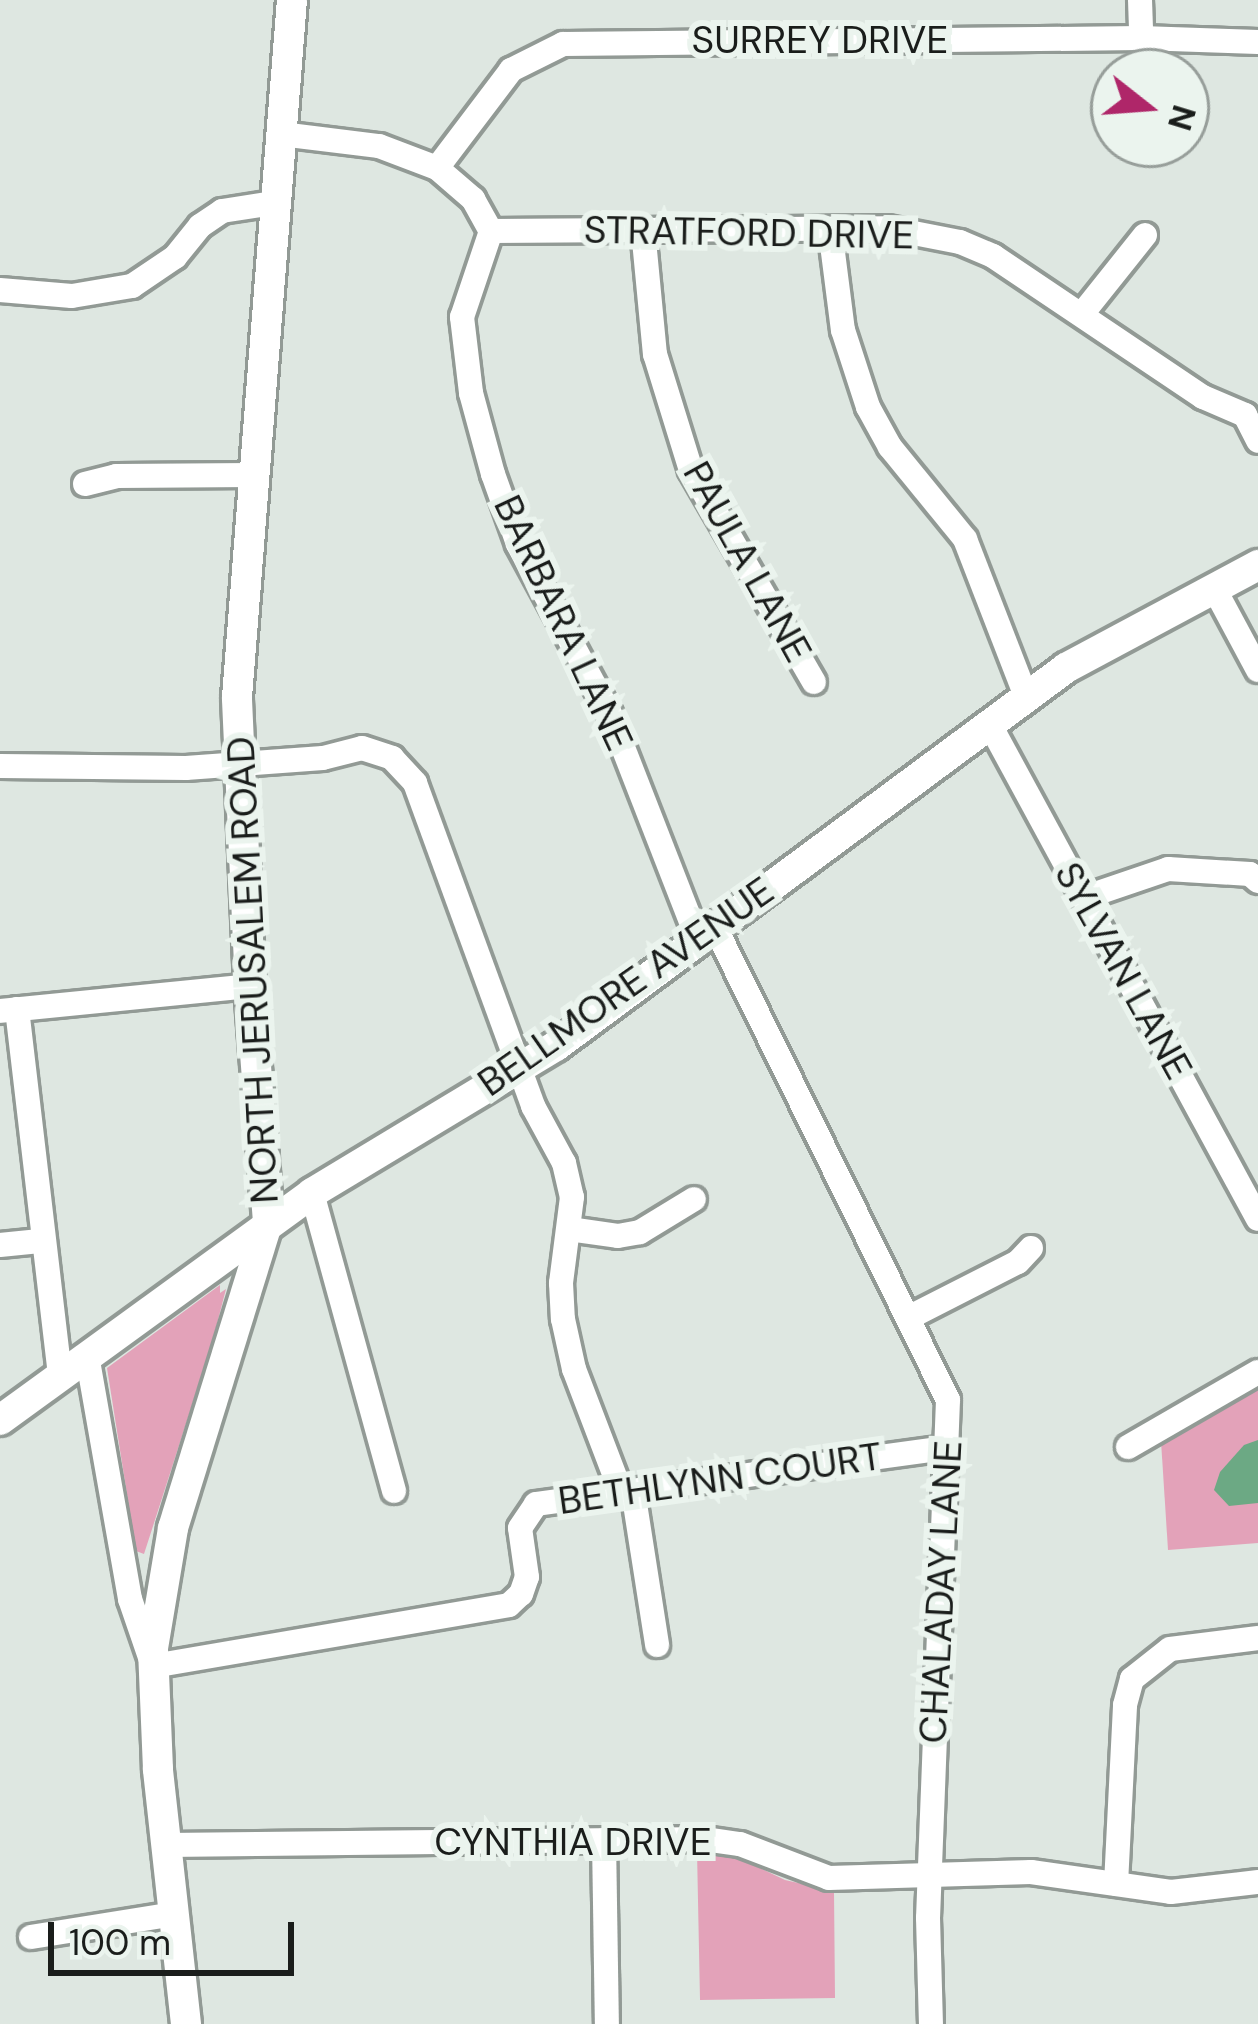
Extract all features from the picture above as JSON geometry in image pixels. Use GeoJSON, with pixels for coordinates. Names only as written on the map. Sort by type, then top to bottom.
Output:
{"type":"FeatureCollection","features":[{"type":"Feature","properties":{"kind":"main road","name":"NORTH JERUSALEM ROAD"},"geometry":{"type":"LineString","coordinates":[[186,2024],[153,1666],[173,1528],[268,1222],[250,986],[237,697],[292,0]]}},
{"type":"Feature","properties":{"kind":"main road","name":"BELLMORE AVENUE"},"geometry":{"type":"LineString","coordinates":[[0,1420],[311,1192],[519,1067],[1026,696],[1107,644],[1258,565]]}},
{"type":"Feature","properties":{"kind":"street"},"geometry":{"type":"LineString","coordinates":[[1141,0],[1141,38]]}},
{"type":"Feature","properties":{"kind":"street","name":"SURREY DRIVE"},"geometry":{"type":"LineString","coordinates":[[437,168],[511,70],[562,44],[1141,38],[1258,42]]}},
{"type":"Feature","properties":{"kind":"street"},"geometry":{"type":"LineString","coordinates":[[280,134],[379,146],[437,168],[473,200],[491,231]]}},
{"type":"Feature","properties":{"kind":"street"},"geometry":{"type":"LineString","coordinates":[[0,290],[72,296],[132,286],[175,257],[200,226],[222,212],[274,203]]}},
{"type":"Feature","properties":{"kind":"street"},"geometry":{"type":"LineString","coordinates":[[830,229],[843,330],[868,406],[890,447],[965,538],[1026,696]]}},
{"type":"Feature","properties":{"kind":"street","name":"PAULA LANE"},"geometry":{"type":"LineString","coordinates":[[643,230],[655,354],[691,470],[814,682]]}},
{"type":"Feature","properties":{"kind":"street","name":"STRATFORD DRIVE"},"geometry":{"type":"LineString","coordinates":[[491,231],[913,230],[960,242],[993,256],[1203,398],[1251,408],[1258,441]]}},
{"type":"Feature","properties":{"kind":"street","name":"BARBARA LANE"},"geometry":{"type":"LineString","coordinates":[[491,231],[462,317],[471,393],[493,474],[518,544],[610,714],[707,933]]}},
{"type":"Feature","properties":{"kind":"street"},"geometry":{"type":"LineString","coordinates":[[1082,314],[1145,235]]}},
{"type":"Feature","properties":{"kind":"street"},"geometry":{"type":"LineString","coordinates":[[85,484],[116,476],[253,476]]}},
{"type":"Feature","properties":{"kind":"street"},"geometry":{"type":"LineString","coordinates":[[1214,588],[1258,670]]}},
{"type":"Feature","properties":{"kind":"street","name":"SYLVAN LANE"},"geometry":{"type":"LineString","coordinates":[[989,723],[1258,1219]]}},
{"type":"Feature","properties":{"kind":"street"},"geometry":{"type":"LineString","coordinates":[[0,766],[241,766],[323,758],[362,748],[392,758],[415,783],[519,1067],[564,1162],[572,1197],[561,1283],[563,1318],[574,1369],[627,1491],[657,1645]]}},
{"type":"Feature","properties":{"kind":"street"},"geometry":{"type":"LineString","coordinates":[[1083,898],[1168,869],[1255,869]]}},
{"type":"Feature","properties":{"kind":"street","name":"CHALADAY LANE"},"geometry":{"type":"LineString","coordinates":[[707,933],[948,1400],[930,1875],[932,2024]]}},
{"type":"Feature","properties":{"kind":"street"},"geometry":{"type":"LineString","coordinates":[[60,1375],[8,1010],[250,986]]}},
{"type":"Feature","properties":{"kind":"street"},"geometry":{"type":"LineString","coordinates":[[311,1192],[394,1491]]}},
{"type":"Feature","properties":{"kind":"street"},"geometry":{"type":"LineString","coordinates":[[569,1229],[618,1236],[640,1232],[694,1199]]}},
{"type":"Feature","properties":{"kind":"street"},"geometry":{"type":"LineString","coordinates":[[0,1245],[40,1241]]}},
{"type":"Feature","properties":{"kind":"street"},"geometry":{"type":"LineString","coordinates":[[908,1318],[1018,1262],[1031,1248]]}},
{"type":"Feature","properties":{"kind":"street"},"geometry":{"type":"LineString","coordinates":[[87,1355],[130,1599],[153,1666]]}},
{"type":"Feature","properties":{"kind":"street"},"geometry":{"type":"LineString","coordinates":[[1128,1447],[1258,1372]]}},
{"type":"Feature","properties":{"kind":"street","name":"BETHLYNN COURT"},"geometry":{"type":"LineString","coordinates":[[153,1666],[508,1605],[521,1594],[527,1576],[520,1528],[536,1504],[947,1448]]}},
{"type":"Feature","properties":{"kind":"street"},"geometry":{"type":"LineString","coordinates":[[1115,1884],[1125,1705],[1132,1679],[1170,1649],[1258,1638]]}},
{"type":"Feature","properties":{"kind":"street"},"geometry":{"type":"LineString","coordinates":[[604,1840],[607,2024]]}},
{"type":"Feature","properties":{"kind":"street","name":"CYNTHIA DRIVE"},"geometry":{"type":"LineString","coordinates":[[166,1845],[731,1842],[829,1878],[1031,1872],[1172,1892],[1258,1882]]}},
{"type":"Feature","properties":{"kind":"street"},"geometry":{"type":"LineString","coordinates":[[32,1937],[174,1914]]}},
{"type":"Feature","properties":{"kind":"shaded area"},"geometry":{"type":"Polygon","coordinates":[[[220,1285],[220,1293],[226,1289],[212,1343],[144,1554],[136,1551],[107,1368],[220,1285]]]}},
{"type":"Feature","properties":{"kind":"shaded area"},"geometry":{"type":"Polygon","coordinates":[[[1258,1386],[1258,1543],[1168,1550],[1161,1441],[1258,1386]]]}},
{"type":"Feature","properties":{"kind":"shaded area"},"geometry":{"type":"Polygon","coordinates":[[[1258,1440],[1258,1503],[1229,1506],[1214,1490],[1220,1472],[1244,1445],[1258,1440]]]}},
{"type":"Feature","properties":{"kind":"shaded area"},"geometry":{"type":"Polygon","coordinates":[[[697,1851],[726,1852],[785,1880],[834,1891],[835,1998],[700,2000],[697,1851]]]}}]}
